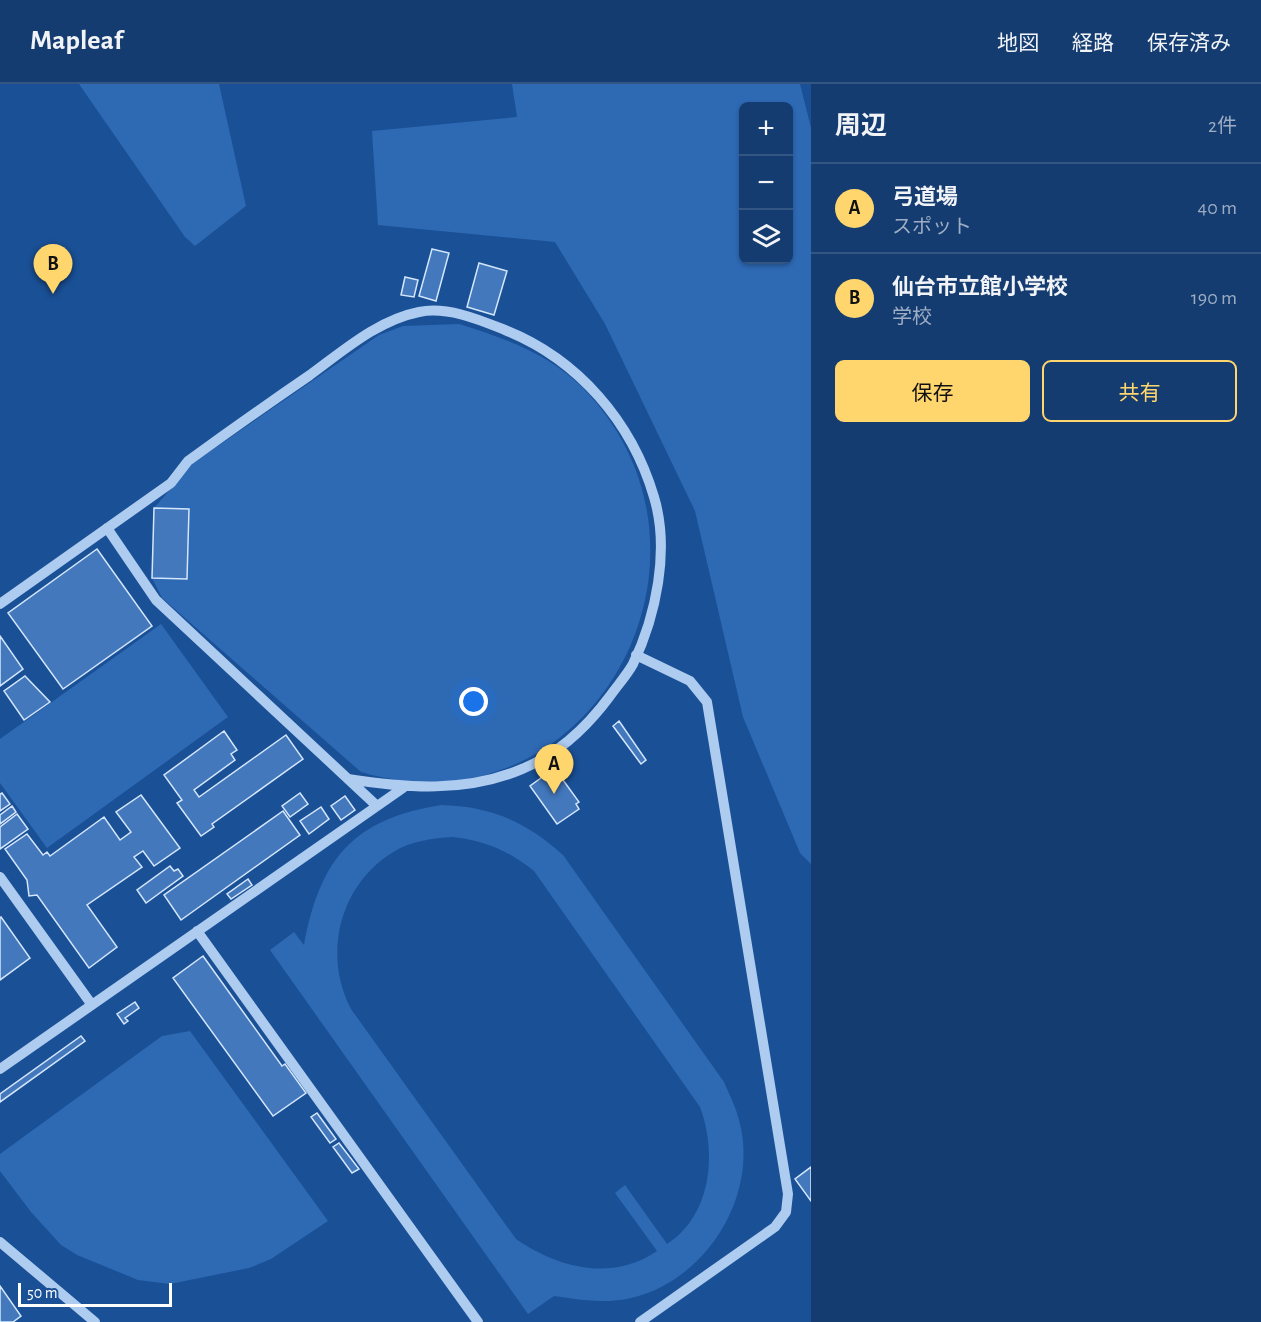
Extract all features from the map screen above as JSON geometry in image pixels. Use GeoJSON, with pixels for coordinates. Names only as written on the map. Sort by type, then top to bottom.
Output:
{"type":"FeatureCollection","features":[{"type":"Feature","properties":{"kind":"lane"},"geometry":{"type":"LineString","coordinates":[[0,604],[171,483],[188,461],[368,333],[422,311],[465,315],[534,341],[568,365],[616,417],[638,457],[655,499],[660,547],[654,606],[632,666],[597,713],[567,744],[522,770],[461,785],[403,788],[348,779]]}},
{"type":"Feature","properties":{"kind":"lane"},"geometry":{"type":"LineString","coordinates":[[107,528],[156,600],[377,806]]}},
{"type":"Feature","properties":{"kind":"lane"},"geometry":{"type":"LineString","coordinates":[[636,655],[690,681],[707,702],[788,1194],[786,1212],[776,1227],[640,1322]]}},
{"type":"Feature","properties":{"kind":"lane"},"geometry":{"type":"LineString","coordinates":[[0,1069],[403,788]]}},
{"type":"Feature","properties":{"kind":"lane"},"geometry":{"type":"LineString","coordinates":[[0,877],[92,1005]]}},
{"type":"Feature","properties":{"kind":"lane"},"geometry":{"type":"LineString","coordinates":[[197,931],[478,1322]]}},
{"type":"Feature","properties":{"kind":"lane"},"geometry":{"type":"LineString","coordinates":[[0,1242],[95,1322]]}},
{"type":"Feature","properties":{"kind":"shaded area"},"geometry":{"type":"Polygon","coordinates":[[[79,84],[219,84],[246,206],[195,246],[185,237],[79,84]]]}},
{"type":"Feature","properties":{"kind":"shaded area"},"geometry":{"type":"Polygon","coordinates":[[[512,84],[800,84],[811,128],[811,864],[800,853],[743,717],[695,511],[605,324],[555,242],[378,225],[372,131],[517,117],[512,84]]]}},
{"type":"Feature","properties":{"kind":"shaded area"},"geometry":{"type":"Polygon","coordinates":[[[459,324],[525,348],[570,376],[583,388],[630,456],[649,528],[645,601],[619,668],[575,725],[515,764],[443,782],[361,772],[162,598],[152,578],[154,508],[193,463],[379,335],[403,326],[459,324]]]}},
{"type":"Feature","properties":{"kind":"shaded area"},"geometry":{"type":"Polygon","coordinates":[[[161,624],[228,717],[47,848],[0,783],[0,739],[161,624]]]}},
{"type":"Feature","properties":{"kind":"shaded area"},"geometry":{"type":"Polygon","coordinates":[[[441,805],[459,806],[492,813],[536,833],[563,855],[724,1082],[738,1115],[743,1148],[742,1177],[734,1205],[721,1231],[704,1254],[682,1274],[658,1289],[631,1298],[612,1301],[554,1296],[528,1314],[270,950],[294,932],[304,945],[320,889],[331,867],[346,848],[363,833],[385,821],[441,805]],[[452,837],[415,842],[395,851],[376,865],[361,881],[349,901],[338,943],[338,966],[342,988],[351,1009],[516,1239],[549,1257],[585,1268],[622,1266],[640,1261],[657,1251],[615,1193],[625,1185],[667,1244],[682,1232],[694,1217],[707,1182],[708,1143],[700,1107],[534,871],[496,848],[452,837]]]}},
{"type":"Feature","properties":{"kind":"shaded area"},"geometry":{"type":"Polygon","coordinates":[[[190,1031],[328,1221],[271,1259],[249,1268],[170,1284],[138,1280],[77,1255],[61,1245],[31,1212],[0,1171],[0,1154],[162,1036],[190,1031]]]}},
{"type":"Feature","properties":{"kind":"building"},"geometry":{"type":"Polygon","coordinates":[[[432,249],[449,253],[436,301],[419,296],[432,249]]]}},
{"type":"Feature","properties":{"kind":"building"},"geometry":{"type":"Polygon","coordinates":[[[479,263],[507,271],[494,315],[467,307],[479,263]]]}},
{"type":"Feature","properties":{"kind":"building"},"geometry":{"type":"Polygon","coordinates":[[[405,277],[418,280],[414,297],[401,295],[405,277]]]}},
{"type":"Feature","properties":{"kind":"building"},"geometry":{"type":"Polygon","coordinates":[[[154,508],[189,509],[187,579],[152,578],[154,508]]]}},
{"type":"Feature","properties":{"kind":"building"},"geometry":{"type":"Polygon","coordinates":[[[97,549],[152,626],[63,689],[8,613],[97,549]]]}},
{"type":"Feature","properties":{"kind":"building"},"geometry":{"type":"Polygon","coordinates":[[[0,636],[23,669],[0,686],[0,636]]]}},
{"type":"Feature","properties":{"kind":"building"},"geometry":{"type":"Polygon","coordinates":[[[25,676],[50,702],[24,720],[4,691],[25,676]]]}},
{"type":"Feature","properties":{"kind":"building"},"geometry":{"type":"Polygon","coordinates":[[[619,721],[646,760],[641,764],[613,726],[619,721]]]}},
{"type":"Feature","properties":{"kind":"building"},"geometry":{"type":"Polygon","coordinates":[[[224,731],[237,750],[231,754],[235,760],[194,790],[199,797],[286,735],[303,759],[212,824],[214,827],[201,836],[177,803],[182,800],[164,775],[224,731]]]}},
{"type":"Feature","properties":{"kind":"building"},"geometry":{"type":"Polygon","coordinates":[[[552,770],[555,775],[558,773],[579,802],[576,804],[579,809],[557,824],[530,786],[552,770]]]}},
{"type":"Feature","properties":{"kind":"building"},"geometry":{"type":"Polygon","coordinates":[[[2,793],[10,804],[0,811],[0,794],[2,793]]]}},
{"type":"Feature","properties":{"kind":"building"},"geometry":{"type":"Polygon","coordinates":[[[300,793],[308,804],[290,817],[282,806],[300,793]]]}},
{"type":"Feature","properties":{"kind":"building"},"geometry":{"type":"Polygon","coordinates":[[[141,795],[180,848],[154,866],[143,851],[134,857],[142,867],[87,905],[117,947],[89,968],[37,895],[29,896],[27,880],[5,849],[27,834],[43,855],[47,852],[50,856],[104,817],[120,840],[131,832],[116,812],[141,795]]]}},
{"type":"Feature","properties":{"kind":"building"},"geometry":{"type":"Polygon","coordinates":[[[345,796],[355,810],[341,820],[331,806],[345,796]]]}},
{"type":"Feature","properties":{"kind":"building"},"geometry":{"type":"Polygon","coordinates":[[[12,806],[16,812],[0,824],[0,815],[12,806]]]}},
{"type":"Feature","properties":{"kind":"building"},"geometry":{"type":"Polygon","coordinates":[[[321,807],[329,819],[309,834],[300,821],[321,807]]]}},
{"type":"Feature","properties":{"kind":"building"},"geometry":{"type":"Polygon","coordinates":[[[283,811],[300,835],[181,920],[164,895],[283,811]]]}},
{"type":"Feature","properties":{"kind":"building"},"geometry":{"type":"Polygon","coordinates":[[[17,814],[28,829],[0,849],[0,827],[17,814]]]}},
{"type":"Feature","properties":{"kind":"building"},"geometry":{"type":"Polygon","coordinates":[[[170,866],[174,871],[178,869],[183,876],[146,903],[137,890],[170,866]]]}},
{"type":"Feature","properties":{"kind":"building"},"geometry":{"type":"Polygon","coordinates":[[[248,879],[252,885],[231,899],[227,894],[248,879]]]}},
{"type":"Feature","properties":{"kind":"building"},"geometry":{"type":"Polygon","coordinates":[[[0,918],[30,958],[0,980],[0,918]]]}},
{"type":"Feature","properties":{"kind":"building"},"geometry":{"type":"Polygon","coordinates":[[[203,956],[282,1066],[285,1064],[306,1093],[273,1116],[173,978],[203,956]]]}},
{"type":"Feature","properties":{"kind":"building"},"geometry":{"type":"Polygon","coordinates":[[[135,1002],[139,1008],[125,1018],[128,1021],[124,1024],[117,1014],[135,1002]]]}},
{"type":"Feature","properties":{"kind":"building"},"geometry":{"type":"Polygon","coordinates":[[[81,1036],[85,1041],[0,1102],[0,1094],[81,1036]]]}},
{"type":"Feature","properties":{"kind":"building"},"geometry":{"type":"Polygon","coordinates":[[[317,1113],[336,1139],[330,1143],[311,1117],[317,1113]]]}},
{"type":"Feature","properties":{"kind":"building"},"geometry":{"type":"Polygon","coordinates":[[[339,1143],[359,1169],[352,1173],[333,1147],[339,1143]]]}},
{"type":"Feature","properties":{"kind":"building"},"geometry":{"type":"Polygon","coordinates":[[[811,1167],[811,1201],[795,1179],[811,1167]]]}},
{"type":"Feature","properties":{"kind":"building"},"geometry":{"type":"Polygon","coordinates":[[[0,1286],[21,1316],[13,1322],[0,1322],[0,1286]]]}},
{"type":"Feature","properties":{"kind":"place","name":"仙台市立館小学校"},"geometry":{"type":"Point","coordinates":[53,294]}},
{"type":"Feature","properties":{"kind":"place","name":"弓道場"},"geometry":{"type":"Point","coordinates":[554,794]}}]}
